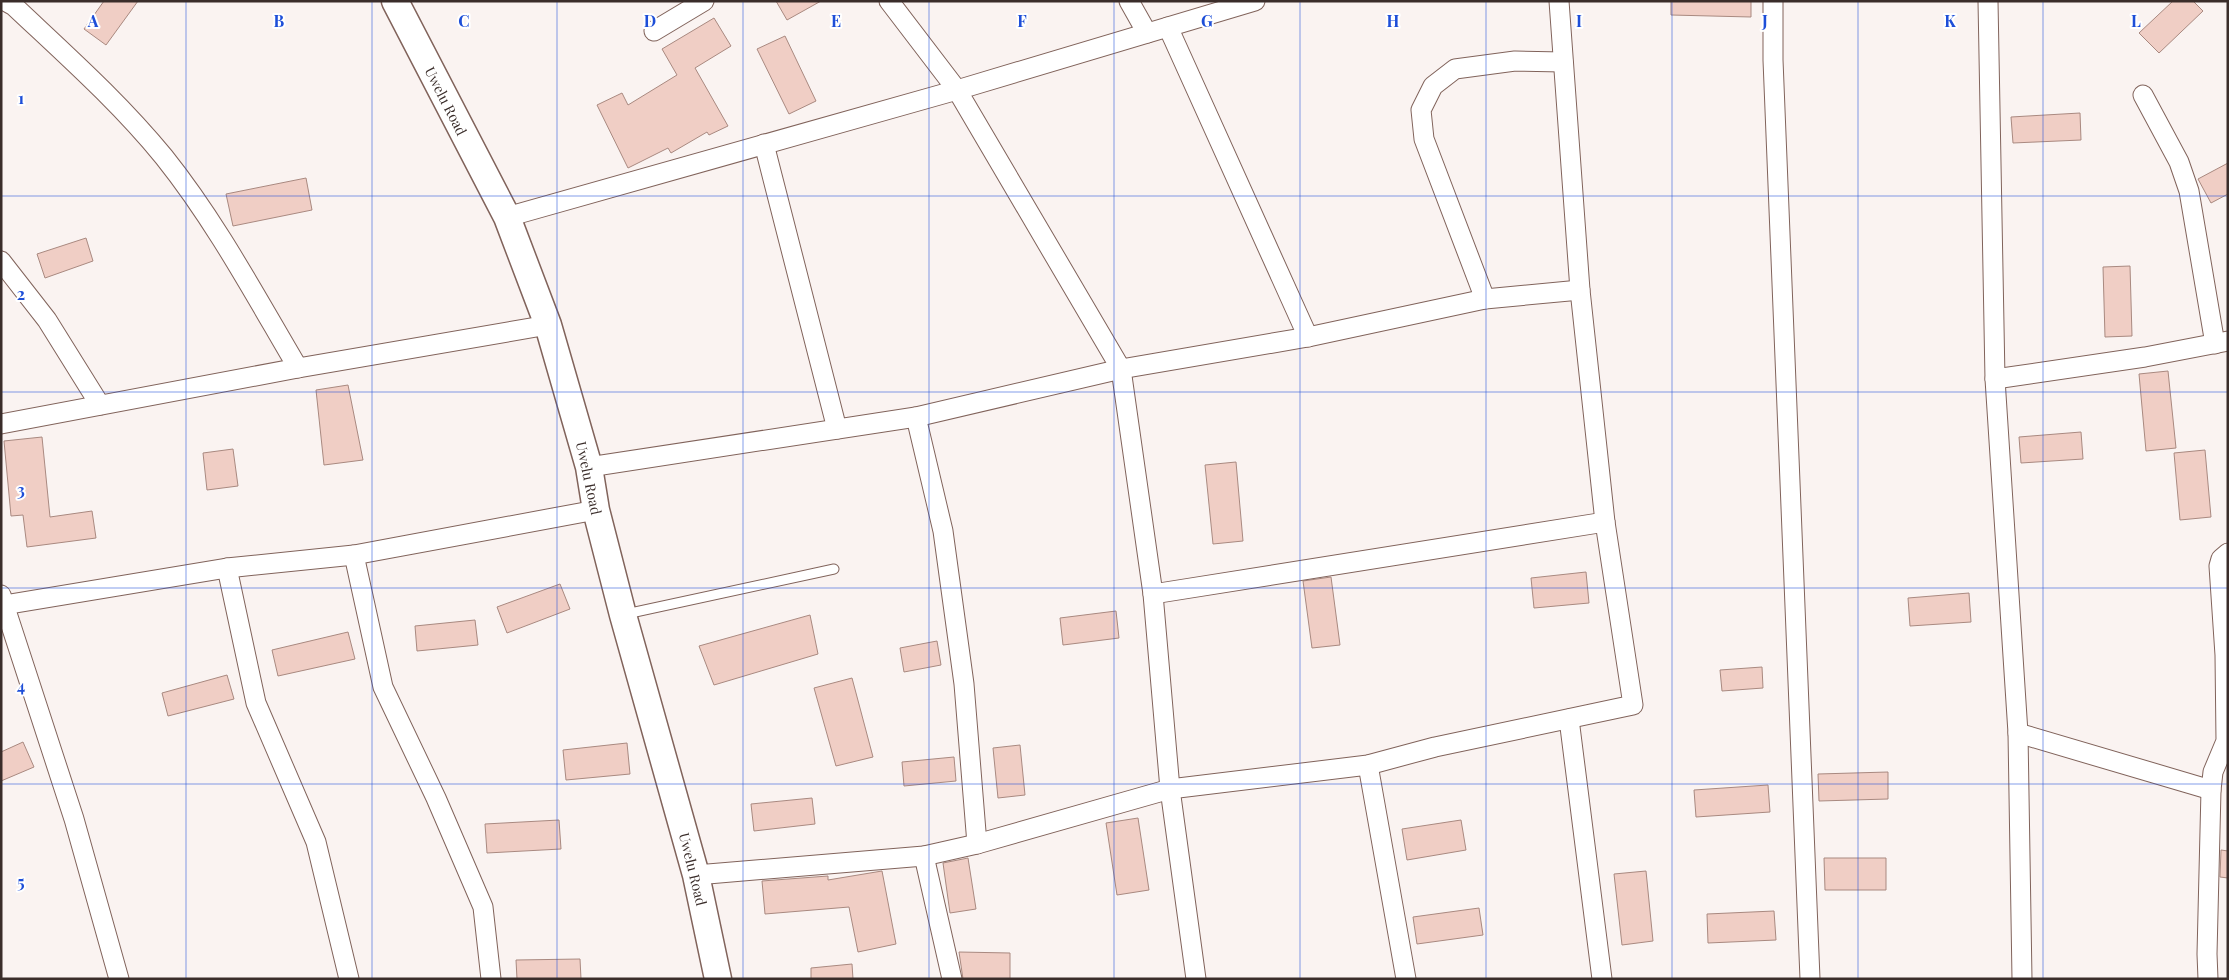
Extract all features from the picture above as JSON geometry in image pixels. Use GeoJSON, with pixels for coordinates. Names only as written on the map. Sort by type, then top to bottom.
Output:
{"type":"FeatureCollection","features":[{"type":"Feature","properties":{"kind":"street"},"geometry":{"type":"LineString","coordinates":[[5,1],[14,6],[111,97],[164,158],[218,234],[298,368]]}},
{"type":"Feature","properties":{"kind":"street","name":"Uwelu Road"},"geometry":{"type":"LineString","coordinates":[[394,1],[507,217],[548,325],[589,468],[596,510],[696,875],[718,979]]}},
{"type":"Feature","properties":{"kind":"street"},"geometry":{"type":"LineString","coordinates":[[654,31],[704,1]]}},
{"type":"Feature","properties":{"kind":"street"},"geometry":{"type":"LineString","coordinates":[[890,1],[957,90],[1120,369],[1153,594],[1170,788],[1196,979]]}},
{"type":"Feature","properties":{"kind":"street"},"geometry":{"type":"LineString","coordinates":[[1129,1],[1147,33]]}},
{"type":"Feature","properties":{"kind":"street"},"geometry":{"type":"LineString","coordinates":[[507,217],[957,90],[1255,1]]}},
{"type":"Feature","properties":{"kind":"street"},"geometry":{"type":"LineString","coordinates":[[696,875],[924,856],[977,844],[1170,788],[1368,765],[1436,747],[1633,706],[1605,522],[1580,290],[1559,1]]}},
{"type":"Feature","properties":{"kind":"street"},"geometry":{"type":"LineString","coordinates":[[1773,1],[1774,70],[1810,979]]}},
{"type":"Feature","properties":{"kind":"street"},"geometry":{"type":"LineString","coordinates":[[1988,1],[1995,379],[2018,733],[2022,979]]}},
{"type":"Feature","properties":{"kind":"street"},"geometry":{"type":"LineString","coordinates":[[1168,27],[1308,337]]}},
{"type":"Feature","properties":{"kind":"street"},"geometry":{"type":"LineString","coordinates":[[1485,299],[1427,146],[1421,110],[1433,86],[1455,68],[1515,61],[1563,62]]}},
{"type":"Feature","properties":{"kind":"street"},"geometry":{"type":"LineString","coordinates":[[1995,379],[2145,357],[2221,342],[2189,191],[2178,162],[2143,95]]}},
{"type":"Feature","properties":{"kind":"street"},"geometry":{"type":"LineString","coordinates":[[764,144],[837,429]]}},
{"type":"Feature","properties":{"kind":"street"},"geometry":{"type":"LineString","coordinates":[[1,261],[47,320],[100,405]]}},
{"type":"Feature","properties":{"kind":"street"},"geometry":{"type":"LineString","coordinates":[[589,468],[916,417],[1120,369],[1308,337],[1485,299],[1580,290]]}},
{"type":"Feature","properties":{"kind":"street"},"geometry":{"type":"LineString","coordinates":[[1,424],[298,368],[548,325]]}},
{"type":"Feature","properties":{"kind":"street"},"geometry":{"type":"LineString","coordinates":[[916,417],[945,551],[964,684],[977,844]]}},
{"type":"Feature","properties":{"kind":"street"},"geometry":{"type":"LineString","coordinates":[[119,979],[74,819],[2,600],[227,568],[354,555],[596,510]]}},
{"type":"Feature","properties":{"kind":"street"},"geometry":{"type":"LineString","coordinates":[[1153,594],[1605,522]]}},
{"type":"Feature","properties":{"kind":"street"},"geometry":{"type":"LineString","coordinates":[[2208,979],[2211,790],[2213,772],[2226,741],[2225,655],[2219,566],[2221,559],[2228,553]]}},
{"type":"Feature","properties":{"kind":"street"},"geometry":{"type":"LineString","coordinates":[[354,555],[383,687],[436,798],[483,908],[491,979]]}},
{"type":"Feature","properties":{"kind":"street"},"geometry":{"type":"LineString","coordinates":[[227,568],[256,703],[316,842],[349,979]]}},
{"type":"Feature","properties":{"kind":"street"},"geometry":{"type":"LineString","coordinates":[[1569,719],[1602,979]]}},
{"type":"Feature","properties":{"kind":"street"},"geometry":{"type":"LineString","coordinates":[[2018,733],[2211,790]]}},
{"type":"Feature","properties":{"kind":"street"},"geometry":{"type":"LineString","coordinates":[[1368,765],[1406,979]]}},
{"type":"Feature","properties":{"kind":"street"},"geometry":{"type":"LineString","coordinates":[[924,856],[952,979]]}},
{"type":"Feature","properties":{"kind":"lane"},"geometry":{"type":"LineString","coordinates":[[624,615],[834,570]]}},
{"type":"Feature","properties":{"kind":"building"},"geometry":{"type":"Polygon","coordinates":[[[104,1],[138,1],[106,45],[84,29],[104,1]]]}},
{"type":"Feature","properties":{"kind":"building"},"geometry":{"type":"Polygon","coordinates":[[[776,1],[821,1],[787,20],[776,1]]]}},
{"type":"Feature","properties":{"kind":"building"},"geometry":{"type":"Polygon","coordinates":[[[1671,1],[1751,1],[1751,17],[1671,15],[1671,1]]]}},
{"type":"Feature","properties":{"kind":"building"},"geometry":{"type":"Polygon","coordinates":[[[2173,1],[2193,1],[2203,11],[2159,53],[2139,33],[2173,1]]]}},
{"type":"Feature","properties":{"kind":"building"},"geometry":{"type":"Polygon","coordinates":[[[714,18],[731,46],[695,68],[728,126],[709,135],[707,132],[671,153],[668,148],[628,168],[597,105],[622,93],[628,105],[677,75],[662,49],[714,18]]]}},
{"type":"Feature","properties":{"kind":"building"},"geometry":{"type":"Polygon","coordinates":[[[785,36],[816,101],[789,114],[757,49],[785,36]]]}},
{"type":"Feature","properties":{"kind":"building"},"geometry":{"type":"Polygon","coordinates":[[[2080,113],[2081,140],[2013,143],[2011,117],[2080,113]]]}},
{"type":"Feature","properties":{"kind":"building"},"geometry":{"type":"Polygon","coordinates":[[[2228,163],[2228,194],[2211,203],[2198,179],[2228,163]]]}},
{"type":"Feature","properties":{"kind":"building"},"geometry":{"type":"Polygon","coordinates":[[[306,178],[312,210],[233,226],[226,194],[306,178]]]}},
{"type":"Feature","properties":{"kind":"building"},"geometry":{"type":"Polygon","coordinates":[[[86,238],[93,261],[45,278],[37,254],[86,238]]]}},
{"type":"Feature","properties":{"kind":"building"},"geometry":{"type":"Polygon","coordinates":[[[2130,266],[2132,336],[2105,337],[2103,267],[2130,266]]]}},
{"type":"Feature","properties":{"kind":"building"},"geometry":{"type":"Polygon","coordinates":[[[2168,371],[2176,448],[2146,451],[2139,374],[2168,371]]]}},
{"type":"Feature","properties":{"kind":"building"},"geometry":{"type":"Polygon","coordinates":[[[348,385],[363,460],[324,465],[316,390],[348,385]]]}},
{"type":"Feature","properties":{"kind":"building"},"geometry":{"type":"Polygon","coordinates":[[[2081,432],[2083,459],[2021,463],[2019,437],[2081,432]]]}},
{"type":"Feature","properties":{"kind":"building"},"geometry":{"type":"Polygon","coordinates":[[[42,437],[50,517],[92,511],[96,538],[27,547],[23,515],[11,516],[4,441],[42,437]]]}},
{"type":"Feature","properties":{"kind":"building"},"geometry":{"type":"Polygon","coordinates":[[[233,449],[238,486],[207,490],[203,453],[233,449]]]}},
{"type":"Feature","properties":{"kind":"building"},"geometry":{"type":"Polygon","coordinates":[[[2205,450],[2211,517],[2180,520],[2174,453],[2205,450]]]}},
{"type":"Feature","properties":{"kind":"building"},"geometry":{"type":"Polygon","coordinates":[[[1236,462],[1243,541],[1213,544],[1205,465],[1236,462]]]}},
{"type":"Feature","properties":{"kind":"building"},"geometry":{"type":"Polygon","coordinates":[[[1586,572],[1589,603],[1534,608],[1531,578],[1586,572]]]}},
{"type":"Feature","properties":{"kind":"building"},"geometry":{"type":"Polygon","coordinates":[[[1331,577],[1340,645],[1312,648],[1303,581],[1331,577]]]}},
{"type":"Feature","properties":{"kind":"building"},"geometry":{"type":"Polygon","coordinates":[[[560,584],[570,609],[507,633],[497,607],[560,584]]]}},
{"type":"Feature","properties":{"kind":"building"},"geometry":{"type":"Polygon","coordinates":[[[1969,593],[1971,622],[1910,626],[1908,598],[1969,593]]]}},
{"type":"Feature","properties":{"kind":"building"},"geometry":{"type":"Polygon","coordinates":[[[1116,611],[1119,638],[1063,645],[1060,618],[1116,611]]]}},
{"type":"Feature","properties":{"kind":"building"},"geometry":{"type":"Polygon","coordinates":[[[810,615],[818,654],[714,685],[699,646],[810,615]]]}},
{"type":"Feature","properties":{"kind":"building"},"geometry":{"type":"Polygon","coordinates":[[[475,620],[478,645],[417,651],[415,626],[475,620]]]}},
{"type":"Feature","properties":{"kind":"building"},"geometry":{"type":"Polygon","coordinates":[[[348,632],[355,659],[278,676],[272,650],[348,632]]]}},
{"type":"Feature","properties":{"kind":"building"},"geometry":{"type":"Polygon","coordinates":[[[937,641],[941,665],[904,672],[900,648],[937,641]]]}},
{"type":"Feature","properties":{"kind":"building"},"geometry":{"type":"Polygon","coordinates":[[[1762,667],[1763,688],[1722,691],[1720,670],[1762,667]]]}},
{"type":"Feature","properties":{"kind":"building"},"geometry":{"type":"Polygon","coordinates":[[[227,675],[234,699],[168,716],[162,693],[227,675]]]}},
{"type":"Feature","properties":{"kind":"building"},"geometry":{"type":"Polygon","coordinates":[[[852,678],[873,757],[836,766],[814,688],[852,678]]]}},
{"type":"Feature","properties":{"kind":"building"},"geometry":{"type":"Polygon","coordinates":[[[23,742],[34,767],[1,781],[1,752],[23,742]]]}},
{"type":"Feature","properties":{"kind":"building"},"geometry":{"type":"Polygon","coordinates":[[[627,743],[630,774],[566,780],[563,750],[627,743]]]}},
{"type":"Feature","properties":{"kind":"building"},"geometry":{"type":"Polygon","coordinates":[[[1020,745],[1025,795],[998,798],[993,748],[1020,745]]]}},
{"type":"Feature","properties":{"kind":"building"},"geometry":{"type":"Polygon","coordinates":[[[954,757],[956,781],[904,786],[902,762],[954,757]]]}},
{"type":"Feature","properties":{"kind":"building"},"geometry":{"type":"Polygon","coordinates":[[[1888,772],[1888,799],[1819,801],[1818,774],[1888,772]]]}},
{"type":"Feature","properties":{"kind":"building"},"geometry":{"type":"Polygon","coordinates":[[[1768,785],[1770,812],[1696,817],[1694,790],[1768,785]]]}},
{"type":"Feature","properties":{"kind":"building"},"geometry":{"type":"Polygon","coordinates":[[[812,798],[815,824],[754,831],[751,804],[812,798]]]}},
{"type":"Feature","properties":{"kind":"building"},"geometry":{"type":"Polygon","coordinates":[[[1138,818],[1149,890],[1117,895],[1106,823],[1138,818]]]}},
{"type":"Feature","properties":{"kind":"building"},"geometry":{"type":"Polygon","coordinates":[[[559,820],[561,849],[487,853],[485,824],[559,820]]]}},
{"type":"Feature","properties":{"kind":"building"},"geometry":{"type":"Polygon","coordinates":[[[1461,820],[1466,850],[1407,860],[1402,829],[1461,820]]]}},
{"type":"Feature","properties":{"kind":"building"},"geometry":{"type":"Polygon","coordinates":[[[2221,850],[2228,851],[2228,878],[2220,877],[2221,850]]]}},
{"type":"Feature","properties":{"kind":"building"},"geometry":{"type":"Polygon","coordinates":[[[968,858],[976,909],[950,913],[943,863],[968,858]]]}},
{"type":"Feature","properties":{"kind":"building"},"geometry":{"type":"Polygon","coordinates":[[[1824,858],[1886,858],[1886,890],[1825,890],[1824,858]]]}},
{"type":"Feature","properties":{"kind":"building"},"geometry":{"type":"Polygon","coordinates":[[[882,871],[896,944],[858,952],[849,907],[765,914],[762,881],[828,876],[828,880],[882,871]]]}},
{"type":"Feature","properties":{"kind":"building"},"geometry":{"type":"Polygon","coordinates":[[[1646,871],[1653,941],[1622,945],[1614,874],[1646,871]]]}},
{"type":"Feature","properties":{"kind":"building"},"geometry":{"type":"Polygon","coordinates":[[[1479,908],[1483,935],[1417,944],[1413,917],[1479,908]]]}},
{"type":"Feature","properties":{"kind":"building"},"geometry":{"type":"Polygon","coordinates":[[[1774,911],[1776,940],[1708,943],[1707,914],[1774,911]]]}},
{"type":"Feature","properties":{"kind":"building"},"geometry":{"type":"Polygon","coordinates":[[[959,952],[1010,953],[1010,979],[963,979],[959,952]]]}},
{"type":"Feature","properties":{"kind":"building"},"geometry":{"type":"Polygon","coordinates":[[[580,959],[581,979],[517,979],[516,960],[580,959]]]}},
{"type":"Feature","properties":{"kind":"building"},"geometry":{"type":"Polygon","coordinates":[[[852,964],[853,979],[811,979],[811,968],[852,964]]]}}]}
